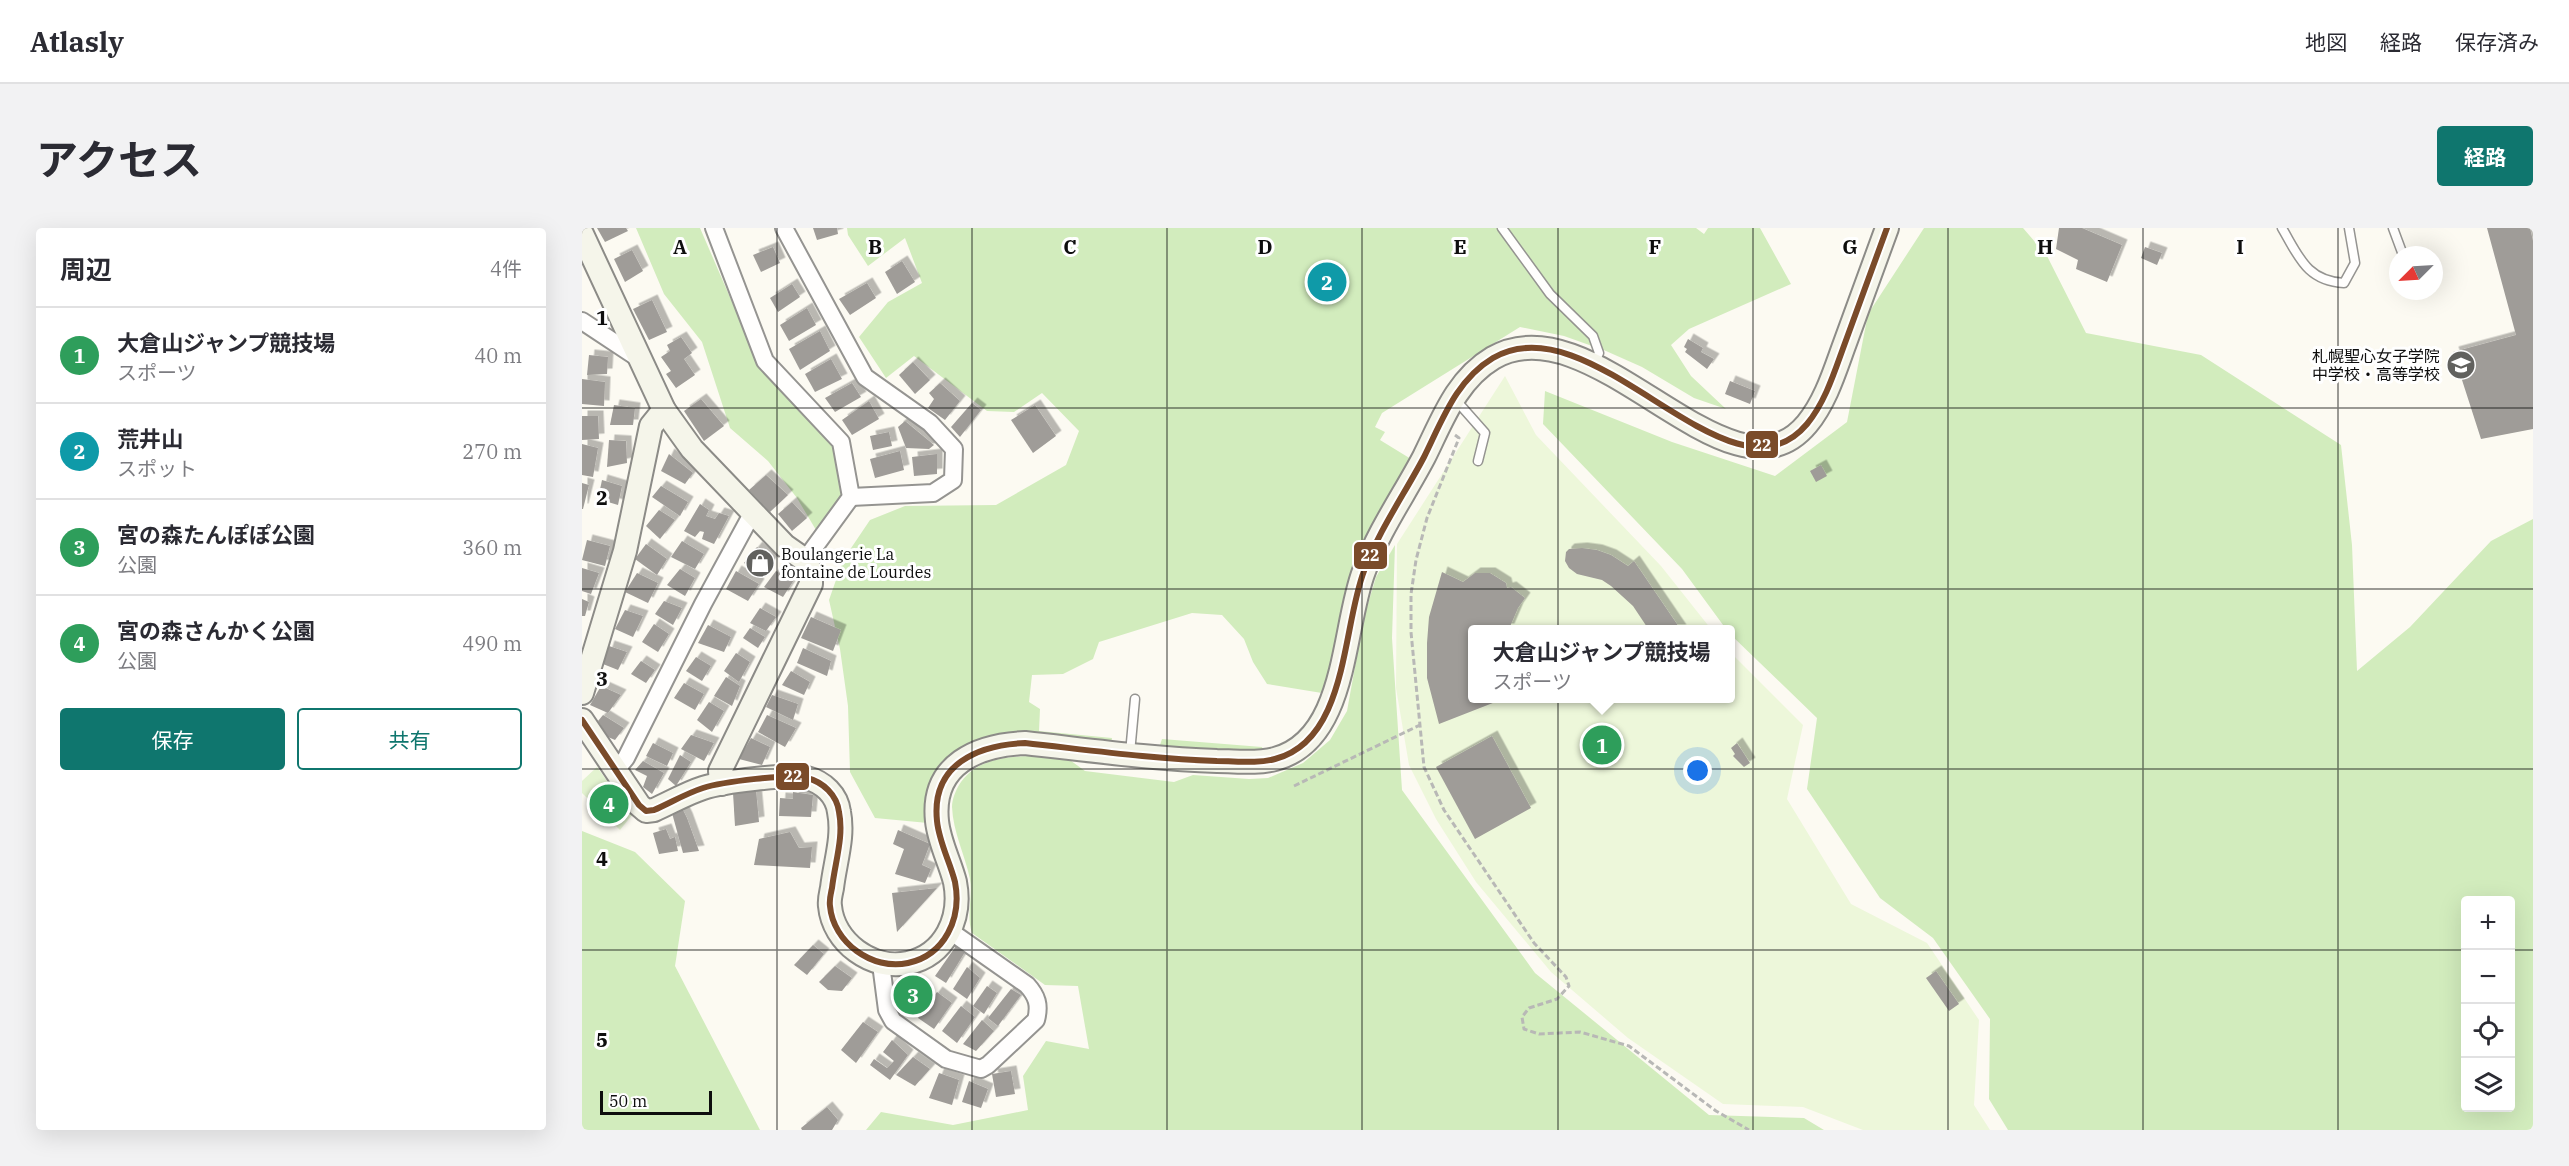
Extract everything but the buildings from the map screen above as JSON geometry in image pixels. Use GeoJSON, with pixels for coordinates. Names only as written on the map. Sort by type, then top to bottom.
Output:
{"type":"FeatureCollection","features":[{"type":"Feature","properties":{"kind":"street"},"geometry":{"type":"LineString","coordinates":[[714,228],[765,361],[841,442],[851,497],[805,560]]}},
{"type":"Feature","properties":{"kind":"street"},"geometry":{"type":"LineString","coordinates":[[784,228],[866,377],[930,423],[954,449],[953,480],[933,493],[851,497]]}},
{"type":"Feature","properties":{"kind":"street"},"geometry":{"type":"LineString","coordinates":[[582,720],[615,771],[639,805],[646,811],[654,810],[703,788],[721,784],[805,777],[822,784],[831,793],[839,808],[842,831],[830,906],[838,929],[851,947],[864,957],[881,964],[909,963],[941,946],[950,931],[957,906],[955,884],[937,822],[940,790],[955,767],[968,755],[1000,744],[1025,744],[1243,762],[1278,758],[1294,750],[1322,724],[1331,708],[1363,572],[1391,511],[1424,457],[1439,423],[1454,398],[1478,369],[1506,352],[1522,348],[1563,351],[1594,364],[1729,442],[1763,447],[1779,444],[1795,436],[1807,424],[1828,387],[1887,228]]}},
{"type":"Feature","properties":{"kind":"street"},"geometry":{"type":"LineString","coordinates":[[582,238],[664,410],[692,449],[785,546],[805,560],[811,572],[811,584],[720,771],[721,784]]}},
{"type":"Feature","properties":{"kind":"street"},"geometry":{"type":"LineString","coordinates":[[582,321],[642,361]]}},
{"type":"Feature","properties":{"kind":"street"},"geometry":{"type":"LineString","coordinates":[[582,693],[625,551],[651,426],[664,410]]}},
{"type":"Feature","properties":{"kind":"street"},"geometry":{"type":"LineString","coordinates":[[615,771],[627,758],[703,604],[753,512]]}},
{"type":"Feature","properties":{"kind":"street"},"geometry":{"type":"LineString","coordinates":[[881,964],[887,1010],[893,1021],[946,1059],[974,1069],[981,1069],[1036,1020],[1038,1002],[1035,993],[1027,985],[950,931]]}},
{"type":"Feature","properties":{"kind":"lane"},"geometry":{"type":"LineString","coordinates":[[1502,228],[1550,294],[1593,336],[1599,353],[1594,364]]}},
{"type":"Feature","properties":{"kind":"lane"},"geometry":{"type":"LineString","coordinates":[[2282,228],[2304,267],[2328,282],[2344,283],[2355,263],[2349,228]]}},
{"type":"Feature","properties":{"kind":"lane"},"geometry":{"type":"LineString","coordinates":[[2393,228],[2400,246]]}},
{"type":"Feature","properties":{"kind":"lane"},"geometry":{"type":"LineString","coordinates":[[1454,398],[1485,433],[1478,461]]}},
{"type":"Feature","properties":{"kind":"lane"},"geometry":{"type":"LineString","coordinates":[[1130,754],[1135,699]]}},
{"type":"Feature","properties":{"kind":"path"},"geometry":{"type":"LineString","coordinates":[[1439,423],[1459,438],[1427,518],[1413,583],[1411,632],[1424,767],[1444,810],[1534,942],[1566,976],[1569,986],[1557,999],[1529,1008],[1522,1017],[1524,1029],[1539,1035],[1580,1032],[1629,1046],[1716,1111],[1749,1130]]}},
{"type":"Feature","properties":{"kind":"path"},"geometry":{"type":"LineString","coordinates":[[1294,786],[1420,725]]}},
{"type":"Feature","properties":{"kind":"green space"},"geometry":{"type":"Polygon","coordinates":[[[636,228],[700,228],[758,362],[832,445],[844,496],[816,530],[797,498],[768,461],[730,428],[702,342],[664,294],[636,228]]]}},
{"type":"Feature","properties":{"kind":"green space"},"geometry":{"type":"Polygon","coordinates":[[[847,228],[1696,228],[1704,234],[1708,228],[1760,228],[1791,284],[1689,329],[1671,345],[1691,376],[1726,409],[1694,398],[1642,367],[1606,351],[1564,336],[1520,327],[1382,413],[1375,427],[1385,432],[1380,440],[1411,459],[1328,694],[1267,684],[1253,662],[1244,639],[1222,615],[1192,613],[1099,642],[1093,659],[1063,674],[1032,675],[1029,702],[1040,709],[1039,731],[1112,738],[1111,745],[976,743],[928,823],[875,818],[850,772],[848,706],[840,649],[829,600],[843,560],[870,520],[905,506],[996,505],[1066,465],[1079,431],[1042,393],[1014,412],[987,411],[914,356],[886,378],[859,337],[888,302],[922,283],[905,238],[868,266],[848,235],[847,228]]]}},
{"type":"Feature","properties":{"kind":"green space"},"geometry":{"type":"Polygon","coordinates":[[[1924,228],[2023,228],[2047,256],[2086,333],[2201,355],[2341,445],[2352,545],[2357,671],[2410,627],[2491,541],[2533,519],[2533,1130],[2008,1130],[1989,1099],[1990,1019],[1933,938],[1880,898],[1807,789],[1817,718],[1735,639],[1735,625],[1723,625],[1682,569],[1543,424],[1545,391],[1672,442],[1775,476],[1847,422],[1868,314],[1924,228]]]}},
{"type":"Feature","properties":{"kind":"green space"},"geometry":{"type":"Polygon","coordinates":[[[1505,376],[1536,435],[1661,566],[1708,625],[1468,625],[1468,703],[1735,703],[1735,657],[1803,725],[1787,799],[1851,904],[1927,943],[1979,1020],[1974,1105],[1990,1130],[1863,1130],[1803,1107],[1723,1104],[1628,1038],[1551,972],[1476,882],[1436,819],[1409,765],[1396,688],[1397,544],[1505,376]]]}},
{"type":"Feature","properties":{"kind":"green space"},"geometry":{"type":"Polygon","coordinates":[[[1395,545],[1392,638],[1402,790],[1535,973],[1709,1115],[1804,1118],[1824,1130],[866,1130],[881,1112],[953,1125],[1028,1110],[1023,1076],[1046,1041],[1089,1049],[1078,986],[1045,985],[972,933],[970,879],[952,807],[961,782],[970,772],[994,760],[1022,756],[1063,755],[1085,771],[1174,782],[1193,775],[1268,778],[1303,763],[1330,740],[1347,711],[1364,617],[1376,577],[1395,545]]]}},
{"type":"Feature","properties":{"kind":"green space"},"geometry":{"type":"Polygon","coordinates":[[[1162,739],[1262,747],[1264,754],[1159,748],[1162,739]]]}},
{"type":"Feature","properties":{"kind":"green space"},"geometry":{"type":"Polygon","coordinates":[[[597,767],[632,815],[620,830],[582,793],[582,781],[597,767]]]}},
{"type":"Feature","properties":{"kind":"green space"},"geometry":{"type":"Polygon","coordinates":[[[582,831],[635,852],[685,901],[675,966],[760,1130],[582,1130],[582,831]]]}},
{"type":"Feature","properties":{"kind":"green space"},"geometry":{"type":"Polygon","coordinates":[[[915,978],[930,988],[910,1014],[896,1003],[915,978]]]}},
{"type":"Feature","properties":{"kind":"transit line","name":"22"},"geometry":{"type":"LineString","coordinates":[[582,720],[639,805],[646,811],[654,810],[703,788],[740,781],[772,777],[799,777],[813,780],[824,786],[838,806],[840,821],[840,840],[830,901],[838,931],[857,951],[881,963],[908,963],[921,959],[941,943],[948,933],[956,909],[955,882],[938,829],[937,801],[942,785],[961,761],[991,748],[1025,743],[1169,758],[1261,761],[1275,759],[1299,748],[1317,730],[1339,679],[1357,595],[1370,556],[1451,402],[1480,367],[1493,358],[1532,348],[1574,356],[1616,377],[1700,428],[1740,444],[1776,445],[1807,424],[1825,395],[1887,228]]}},
{"type":"Feature","properties":{"kind":"place","name":"荒井山"},"geometry":{"type":"Point","coordinates":[1327,282]}},
{"type":"Feature","properties":{"kind":"place","name":"札幌聖心女子学院 中学校・高等学校"},"geometry":{"type":"Point","coordinates":[2461,365]}},
{"type":"Feature","properties":{"kind":"place","name":"Boulangerie La fontaine de Lourdes"},"geometry":{"type":"Point","coordinates":[760,563]}},
{"type":"Feature","properties":{"kind":"place","name":"大倉山ジャンプ競技場"},"geometry":{"type":"Point","coordinates":[1602,745]}},
{"type":"Feature","properties":{"kind":"place","name":"宮の森さんかく公園"},"geometry":{"type":"Point","coordinates":[609,804]}},
{"type":"Feature","properties":{"kind":"place","name":"宮の森たんぽぽ公園"},"geometry":{"type":"Point","coordinates":[913,995]}}]}
